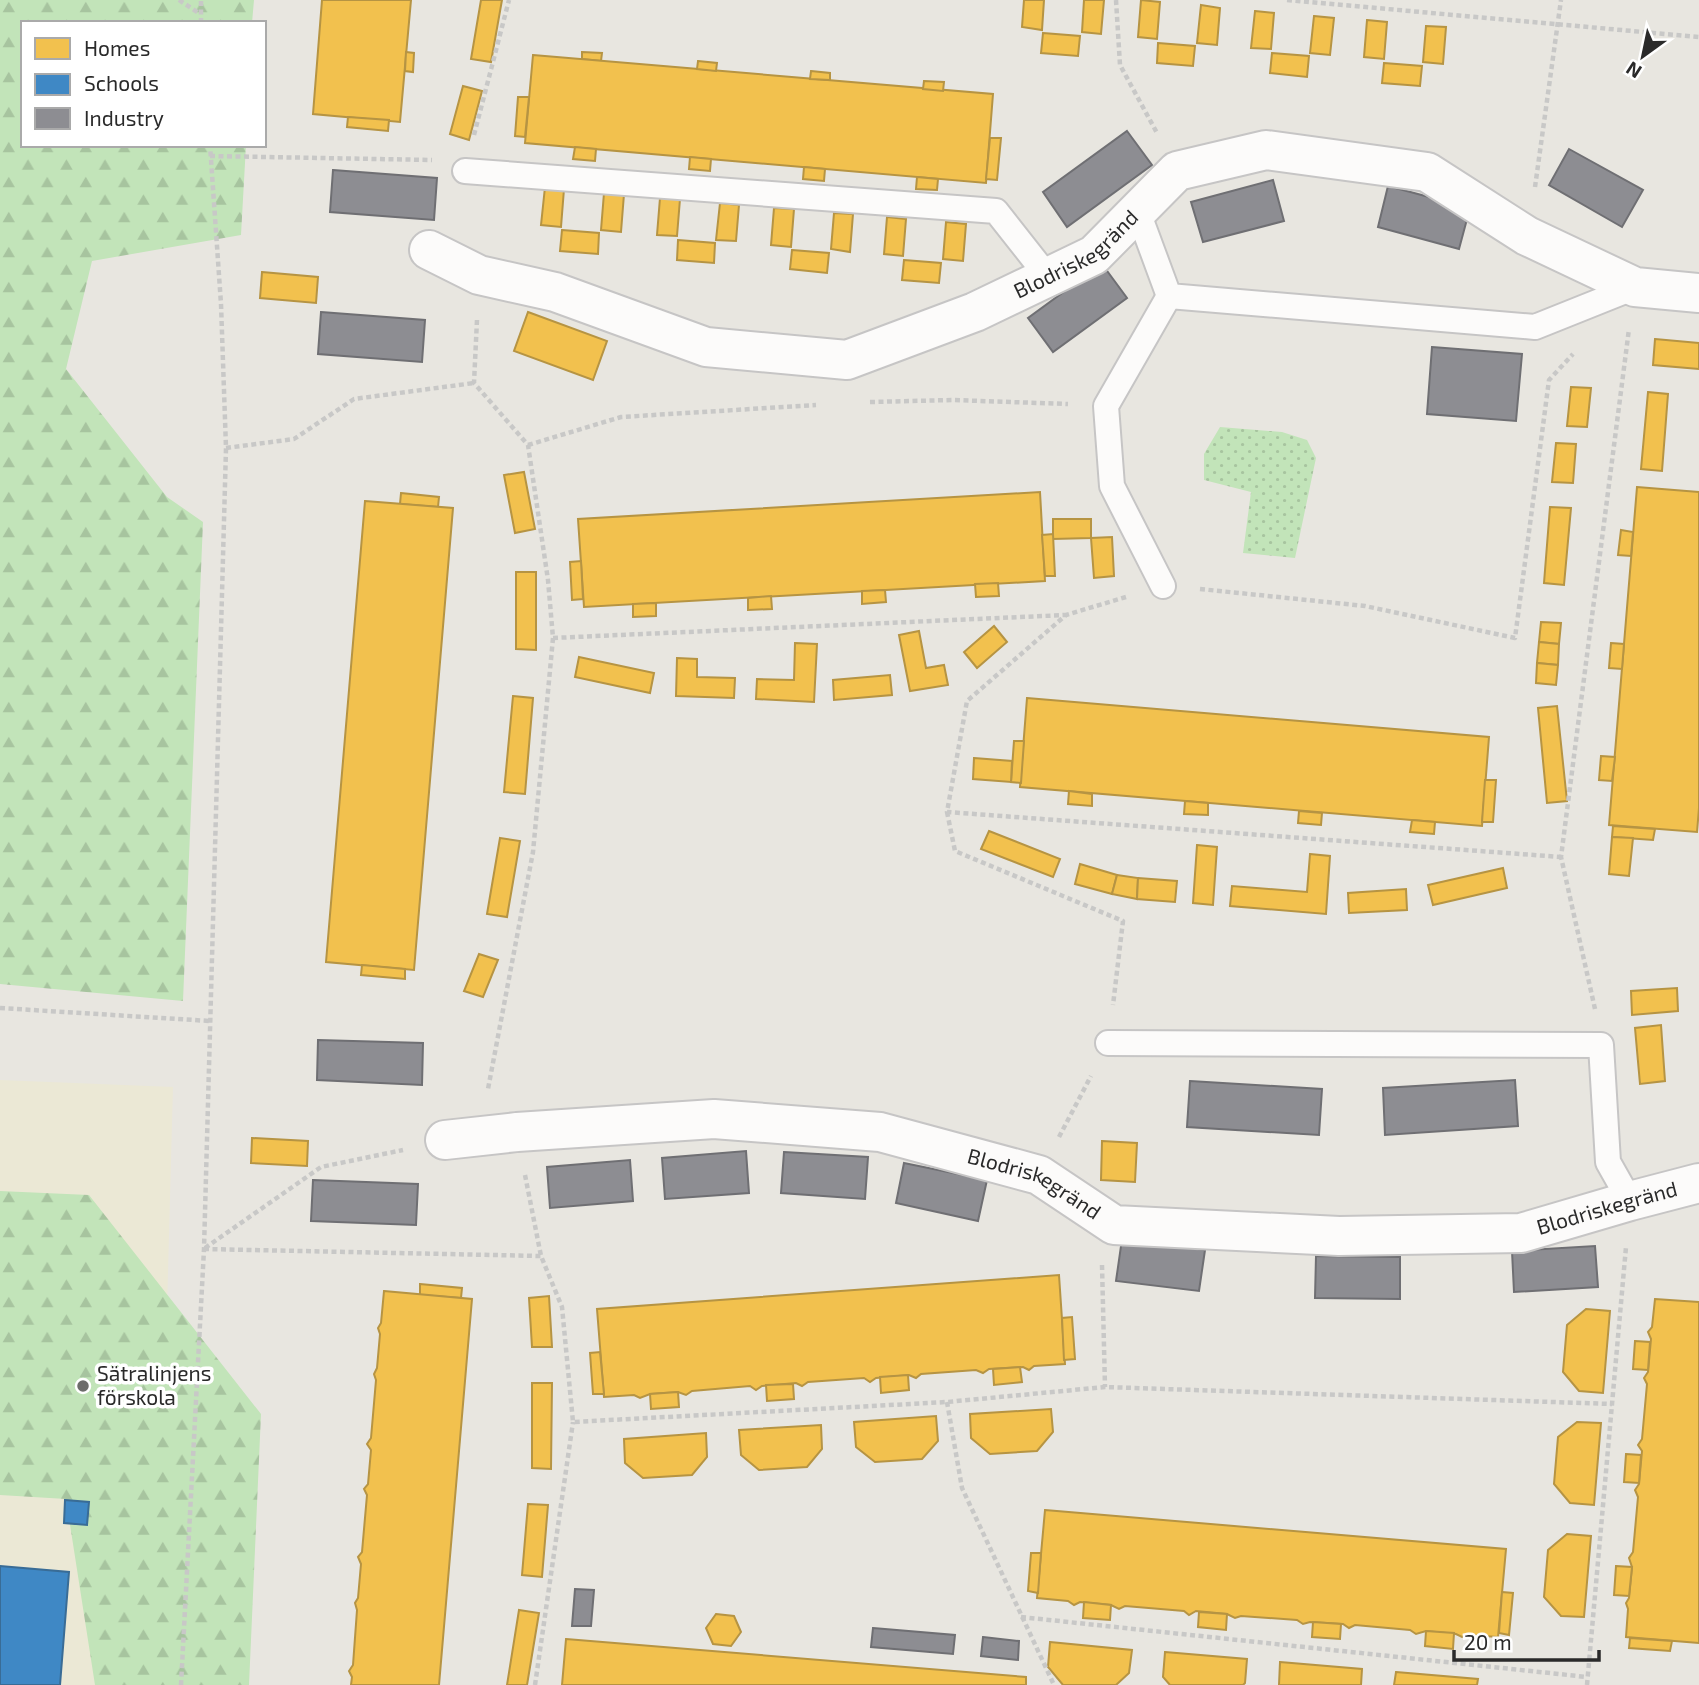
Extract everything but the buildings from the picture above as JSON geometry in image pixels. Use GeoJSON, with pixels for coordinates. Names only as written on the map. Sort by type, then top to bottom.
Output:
{"type":"FeatureCollection","features":[{"type":"Feature","properties":{"kind":"street"},"geometry":{"type":"LineString","coordinates":[[1178,171],[1266,150],[1427,172],[1527,236],[1635,287],[1699,293]]}},
{"type":"Feature","properties":{"kind":"street","name":"Blodriskegränd"},"geometry":{"type":"LineString","coordinates":[[429,250],[479,275],[555,292],[706,347],[847,360],[975,312],[1094,255],[1178,171]]}},
{"type":"Feature","properties":{"kind":"street","name":"Blodriskegränd"},"geometry":{"type":"LineString","coordinates":[[445,1140],[517,1132],[714,1119],[880,1132],[1040,1175],[1114,1225],[1339,1236],[1521,1233],[1699,1184]]}},
{"type":"Feature","properties":{"kind":"lane"},"geometry":{"type":"LineString","coordinates":[[466,170],[996,211],[1048,277]]}},
{"type":"Feature","properties":{"kind":"lane"},"geometry":{"type":"LineString","coordinates":[[1138,212],[1169,296]]}},
{"type":"Feature","properties":{"kind":"lane"},"geometry":{"type":"LineString","coordinates":[[1169,296],[1535,327],[1635,287]]}},
{"type":"Feature","properties":{"kind":"lane"},"geometry":{"type":"LineString","coordinates":[[1163,586],[1112,486],[1105,406],[1169,296]]}},
{"type":"Feature","properties":{"kind":"lane"},"geometry":{"type":"LineString","coordinates":[[1108,1043],[1601,1045],[1608,1162],[1630,1201]]}},
{"type":"Feature","properties":{"kind":"path"},"geometry":{"type":"LineString","coordinates":[[179,0],[200,14]]}},
{"type":"Feature","properties":{"kind":"path"},"geometry":{"type":"LineString","coordinates":[[201,0],[201,21]]}},
{"type":"Feature","properties":{"kind":"path"},"geometry":{"type":"LineString","coordinates":[[1116,0],[1120,65],[1178,171]]}},
{"type":"Feature","properties":{"kind":"path"},"geometry":{"type":"LineString","coordinates":[[1287,0],[1699,37]]}},
{"type":"Feature","properties":{"kind":"path"},"geometry":{"type":"LineString","coordinates":[[1527,236],[1559,23],[1560,0]]}},
{"type":"Feature","properties":{"kind":"path"},"geometry":{"type":"LineString","coordinates":[[181,1685],[204,1249],[226,448],[221,304],[210,147]]}},
{"type":"Feature","properties":{"kind":"path"},"geometry":{"type":"LineString","coordinates":[[211,156],[440,160],[466,170]]}},
{"type":"Feature","properties":{"kind":"path"},"geometry":{"type":"LineString","coordinates":[[479,275],[474,383],[528,445],[548,580],[553,638],[533,852],[488,1093],[517,1132],[541,1256],[562,1307],[573,1422],[535,1685]]}},
{"type":"Feature","properties":{"kind":"path"},"geometry":{"type":"LineString","coordinates":[[1601,1045],[1561,857],[1635,287]]}},
{"type":"Feature","properties":{"kind":"path"},"geometry":{"type":"LineString","coordinates":[[553,638],[1066,615],[1163,586],[1364,606],[1515,638],[1549,380],[1574,352]]}},
{"type":"Feature","properties":{"kind":"path"},"geometry":{"type":"LineString","coordinates":[[226,448],[294,439],[354,399],[474,383]]}},
{"type":"Feature","properties":{"kind":"path"},"geometry":{"type":"LineString","coordinates":[[860,402],[953,400],[1105,406]]}},
{"type":"Feature","properties":{"kind":"path"},"geometry":{"type":"LineString","coordinates":[[528,445],[621,417],[820,405]]}},
{"type":"Feature","properties":{"kind":"path"},"geometry":{"type":"LineString","coordinates":[[1040,1175],[1108,1043],[1123,921],[955,851],[947,812],[967,701],[1066,615]]}},
{"type":"Feature","properties":{"kind":"path"},"geometry":{"type":"LineString","coordinates":[[947,812],[1561,857]]}},
{"type":"Feature","properties":{"kind":"path"},"geometry":{"type":"LineString","coordinates":[[0,1008],[210,1021]]}},
{"type":"Feature","properties":{"kind":"path"},"geometry":{"type":"LineString","coordinates":[[204,1249],[321,1167],[445,1140]]}},
{"type":"Feature","properties":{"kind":"path"},"geometry":{"type":"LineString","coordinates":[[1587,1685],[1630,1201]]}},
{"type":"Feature","properties":{"kind":"path"},"geometry":{"type":"LineString","coordinates":[[1105,1387],[1101,1237],[1114,1225]]}},
{"type":"Feature","properties":{"kind":"path"},"geometry":{"type":"LineString","coordinates":[[204,1249],[541,1256]]}},
{"type":"Feature","properties":{"kind":"path"},"geometry":{"type":"LineString","coordinates":[[573,1422],[947,1402],[1105,1387],[1612,1404]]}},
{"type":"Feature","properties":{"kind":"path"},"geometry":{"type":"LineString","coordinates":[[947,1402],[962,1489],[1054,1685]]}},
{"type":"Feature","properties":{"kind":"path"},"geometry":{"type":"LineString","coordinates":[[1021,1618],[1587,1677]]}},
{"type":"Feature","properties":{"kind":"shaded area","name":"Sätralinjens förskola"},"geometry":{"type":"Polygon","coordinates":[[[0,1080],[173,1087],[157,1685],[0,1685],[0,1080]]]}},
{"type":"Feature","properties":{"kind":"green space"},"geometry":{"type":"Polygon","coordinates":[[[0,0],[254,0],[252,21],[21,21],[21,147],[246,147],[241,235],[92,261],[66,369],[167,497],[203,522],[183,1001],[0,984],[0,0]]]}},
{"type":"Feature","properties":{"kind":"green space"},"geometry":{"type":"Polygon","coordinates":[[[1220,427],[1282,432],[1307,440],[1316,458],[1295,558],[1243,553],[1251,492],[1204,480],[1204,454],[1220,427]]]}},
{"type":"Feature","properties":{"kind":"green space","name":"Sätralinjens förskola"},"geometry":{"type":"Polygon","coordinates":[[[0,1191],[89,1195],[261,1414],[249,1685],[95,1685],[66,1499],[0,1495],[0,1191]]]}},
{"type":"Feature","properties":{"kind":"place","name":"Sätralinjens förskola"},"geometry":{"type":"Point","coordinates":[83,1386]}}]}
